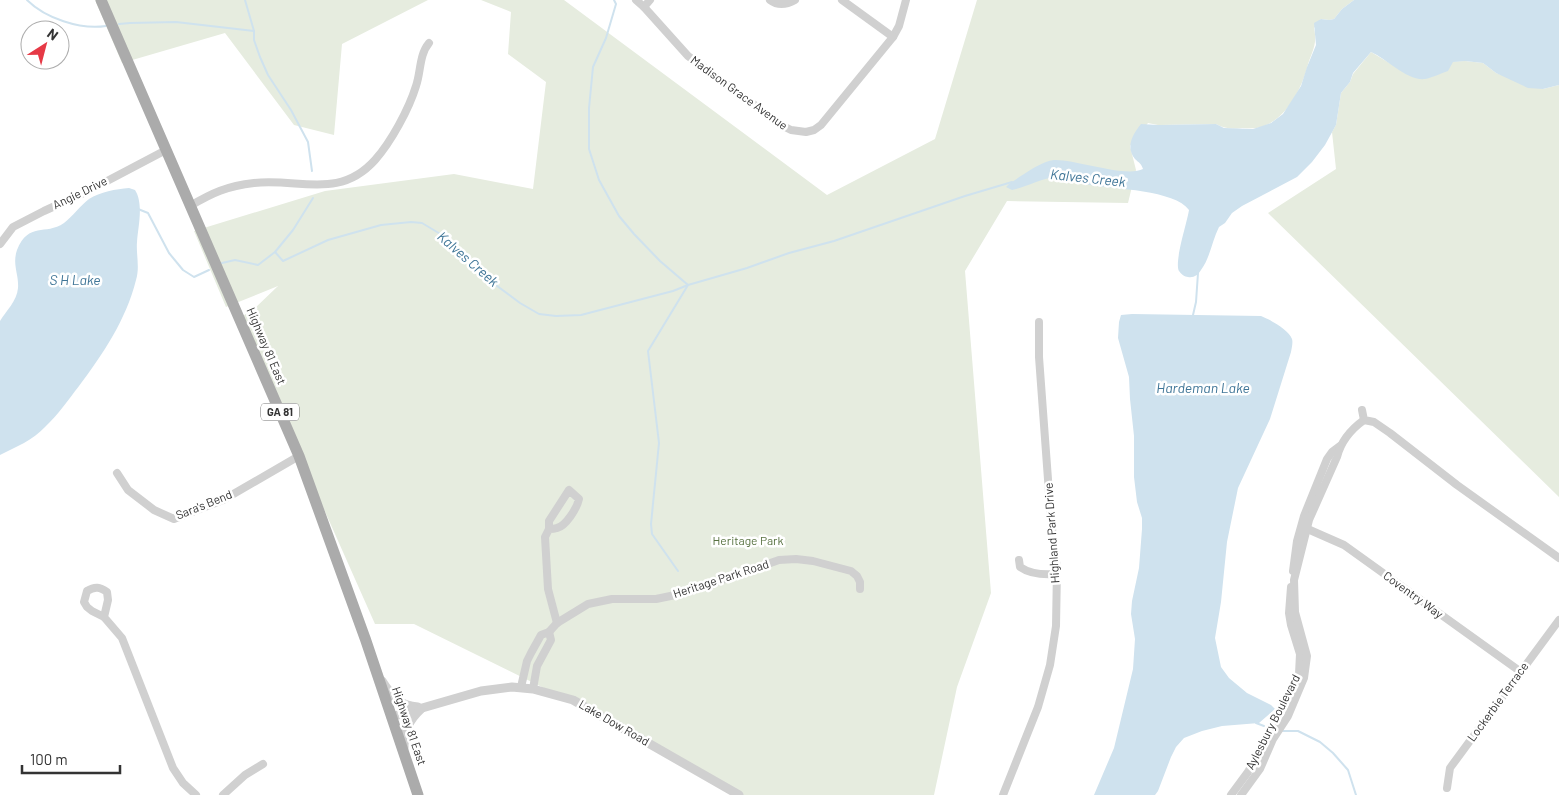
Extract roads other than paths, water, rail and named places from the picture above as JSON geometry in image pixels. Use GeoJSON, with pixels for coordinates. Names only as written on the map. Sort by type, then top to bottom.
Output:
{"type":"FeatureCollection","features":[{"type":"Feature","properties":{"kind":"main road","name":"Highway 81 East"},"geometry":{"type":"LineString","coordinates":[[101,0],[299,456],[377,673],[418,795]]}},
{"type":"Feature","properties":{"kind":"street","name":"Madison Grace Avenue"},"geometry":{"type":"LineString","coordinates":[[636,0],[688,56],[783,126],[798,132],[814,130],[821,125],[893,37],[899,26],[906,0]]}},
{"type":"Feature","properties":{"kind":"street"},"geometry":{"type":"LineString","coordinates":[[644,7],[650,0]]}},
{"type":"Feature","properties":{"kind":"street"},"geometry":{"type":"LineString","coordinates":[[770,0],[783,4],[795,0]]}},
{"type":"Feature","properties":{"kind":"street"},"geometry":{"type":"LineString","coordinates":[[842,0],[893,37]]}},
{"type":"Feature","properties":{"kind":"street"},"geometry":{"type":"LineString","coordinates":[[190,206],[215,192],[232,186],[275,182],[317,186],[332,185],[361,173],[377,158],[406,112],[417,84],[424,51],[429,43]]}},
{"type":"Feature","properties":{"kind":"street","name":"Angie Drive"},"geometry":{"type":"LineString","coordinates":[[0,244],[13,227],[90,190],[166,150]]}},
{"type":"Feature","properties":{"kind":"street","name":"Highland Park Drive"},"geometry":{"type":"LineString","coordinates":[[1003,795],[1038,707],[1050,665],[1056,626],[1057,574],[1039,357],[1039,322]]}},
{"type":"Feature","properties":{"kind":"street"},"geometry":{"type":"LineString","coordinates":[[1362,410],[1364,420],[1374,422],[1390,433],[1559,558]]}},
{"type":"Feature","properties":{"kind":"street","name":"Aylesbury Boulevard"},"geometry":{"type":"LineString","coordinates":[[1241,795],[1260,769],[1274,739],[1288,716],[1304,678],[1307,656],[1295,612],[1294,580],[1304,527],[1324,466],[1332,452],[1340,446],[1351,430],[1364,420]]}},
{"type":"Feature","properties":{"kind":"street","name":"Sara's Bend"},"geometry":{"type":"LineString","coordinates":[[117,473],[128,490],[154,510],[174,519],[223,500],[299,456]]}},
{"type":"Feature","properties":{"kind":"street"},"geometry":{"type":"LineString","coordinates":[[549,529],[555,529],[564,524],[578,504],[579,499],[572,487],[549,521],[549,529],[545,537],[548,589],[556,623]]}},
{"type":"Feature","properties":{"kind":"street","name":"Aylesbury Boulevard"},"geometry":{"type":"LineString","coordinates":[[1231,795],[1248,772],[1299,674],[1300,654],[1291,625],[1289,608],[1297,541],[1304,527]]}},
{"type":"Feature","properties":{"kind":"street","name":"Coventry Way"},"geometry":{"type":"LineString","coordinates":[[1304,527],[1344,545],[1521,672]]}},
{"type":"Feature","properties":{"kind":"street","name":"Heritage Park Road"},"geometry":{"type":"LineString","coordinates":[[521,688],[531,653],[541,636],[549,632],[556,623],[588,604],[612,599],[656,599],[685,593],[779,560],[796,559],[813,561],[850,571],[857,576],[860,582],[860,589]]}},
{"type":"Feature","properties":{"kind":"street"},"geometry":{"type":"LineString","coordinates":[[1019,560],[1020,567],[1026,572],[1045,575],[1057,574]]}},
{"type":"Feature","properties":{"kind":"street"},"geometry":{"type":"LineString","coordinates":[[104,617],[122,638],[173,768],[183,783],[196,795]]}},
{"type":"Feature","properties":{"kind":"street","name":"Lockerbie Terrace"},"geometry":{"type":"LineString","coordinates":[[1447,788],[1450,768],[1559,620]]}},
{"type":"Feature","properties":{"kind":"street","name":"Heritage Park Road"},"geometry":{"type":"LineString","coordinates":[[533,689],[537,666],[551,640],[549,632]]}},
{"type":"Feature","properties":{"kind":"street"},"geometry":{"type":"LineString","coordinates":[[526,667],[536,670]]}},
{"type":"Feature","properties":{"kind":"street"},"geometry":{"type":"LineString","coordinates":[[377,673],[386,688],[402,704],[424,708]]}},
{"type":"Feature","properties":{"kind":"street","name":"Lake Dow Road"},"geometry":{"type":"LineString","coordinates":[[391,717],[481,691],[512,687],[533,689],[573,700],[739,795]]}},
{"type":"Feature","properties":{"kind":"street"},"geometry":{"type":"LineString","coordinates":[[404,753],[404,739],[411,719],[424,708]]}},
{"type":"Feature","properties":{"kind":"street"},"geometry":{"type":"LineString","coordinates":[[223,795],[245,775],[263,764]]}},
{"type":"Feature","properties":{"kind":"water"},"geometry":{"type":"Polygon","coordinates":[[[1354,0],[1559,0],[1559,85],[1543,89],[1528,88],[1496,73],[1483,63],[1465,61],[1453,62],[1448,71],[1434,77],[1418,79],[1404,73],[1371,52],[1353,73],[1350,82],[1341,93],[1336,125],[1325,145],[1312,162],[1297,177],[1232,213],[1225,223],[1219,227],[1209,255],[1199,273],[1192,277],[1183,275],[1179,271],[1178,266],[1179,251],[1189,210],[1182,203],[1158,194],[1090,185],[1061,177],[1045,179],[1012,190],[1006,187],[1037,166],[1054,160],[1063,160],[1113,170],[1135,171],[1143,169],[1132,154],[1130,145],[1135,132],[1141,124],[1216,124],[1224,128],[1253,129],[1271,123],[1283,114],[1301,86],[1316,45],[1314,23],[1321,19],[1334,19],[1342,9],[1354,0]]]}},
{"type":"Feature","properties":{"kind":"water","name":"S H Lake"},"geometry":{"type":"Polygon","coordinates":[[[129,188],[135,190],[139,202],[138,270],[132,295],[120,323],[97,362],[54,418],[35,436],[0,455],[0,321],[17,293],[18,283],[15,260],[17,250],[27,235],[32,232],[57,227],[64,223],[89,199],[98,194],[129,188]]]}},
{"type":"Feature","properties":{"kind":"water","name":"Hardeman Lake"},"geometry":{"type":"Polygon","coordinates":[[[1121,315],[1261,316],[1274,322],[1292,339],[1291,352],[1270,419],[1238,488],[1227,542],[1215,638],[1221,667],[1229,678],[1247,693],[1275,709],[1259,723],[1222,726],[1184,738],[1176,747],[1155,795],[1094,795],[1114,748],[1133,669],[1135,639],[1131,614],[1139,568],[1142,518],[1137,502],[1134,477],[1134,436],[1129,377],[1118,338],[1121,315]]]}},
{"type":"Feature","properties":{"kind":"waterway"},"geometry":{"type":"LineString","coordinates":[[27,0],[43,12],[64,21],[85,26],[106,26]]}},
{"type":"Feature","properties":{"kind":"waterway"},"geometry":{"type":"LineString","coordinates":[[245,0],[260,57],[268,75],[291,110],[308,142],[312,171]]}},
{"type":"Feature","properties":{"kind":"waterway"},"geometry":{"type":"LineString","coordinates":[[614,0],[616,4],[606,38],[593,67],[589,108],[589,149],[599,180],[619,216],[660,261],[688,285]]}},
{"type":"Feature","properties":{"kind":"waterway"},"geometry":{"type":"LineString","coordinates":[[119,24],[176,22],[254,31]]}},
{"type":"Feature","properties":{"kind":"waterway","name":"Kalves Creek"},"geometry":{"type":"LineString","coordinates":[[275,252],[283,261],[328,240],[381,225],[411,222],[422,223],[447,238],[493,283],[539,314],[556,316],[581,315],[673,291],[789,253],[834,241],[1012,182]]}},
{"type":"Feature","properties":{"kind":"waterway","name":"Kalves Creek"},"geometry":{"type":"LineString","coordinates":[[222,263],[235,260],[258,265],[275,252],[293,230],[313,198]]}},
{"type":"Feature","properties":{"kind":"waterway","name":"Kalves Creek"},"geometry":{"type":"LineString","coordinates":[[138,209],[148,213],[169,253],[183,270],[194,277],[209,270]]}},
{"type":"Feature","properties":{"kind":"waterway"},"geometry":{"type":"LineString","coordinates":[[1193,315],[1198,273]]}},
{"type":"Feature","properties":{"kind":"waterway","name":"Kalves Creek"},"geometry":{"type":"LineString","coordinates":[[678,571],[652,534],[651,524],[659,443],[648,351],[688,285]]}},
{"type":"Feature","properties":{"kind":"waterway"},"geometry":{"type":"LineString","coordinates":[[1256,723],[1264,726]]}},
{"type":"Feature","properties":{"kind":"waterway"},"geometry":{"type":"LineString","coordinates":[[1283,731],[1298,731],[1320,742],[1333,753],[1348,770],[1356,795]]}},
{"type":"Feature","properties":{"kind":"park label","name":"Heritage Park"},"geometry":{"type":"Point","coordinates":[748,541]}}]}
